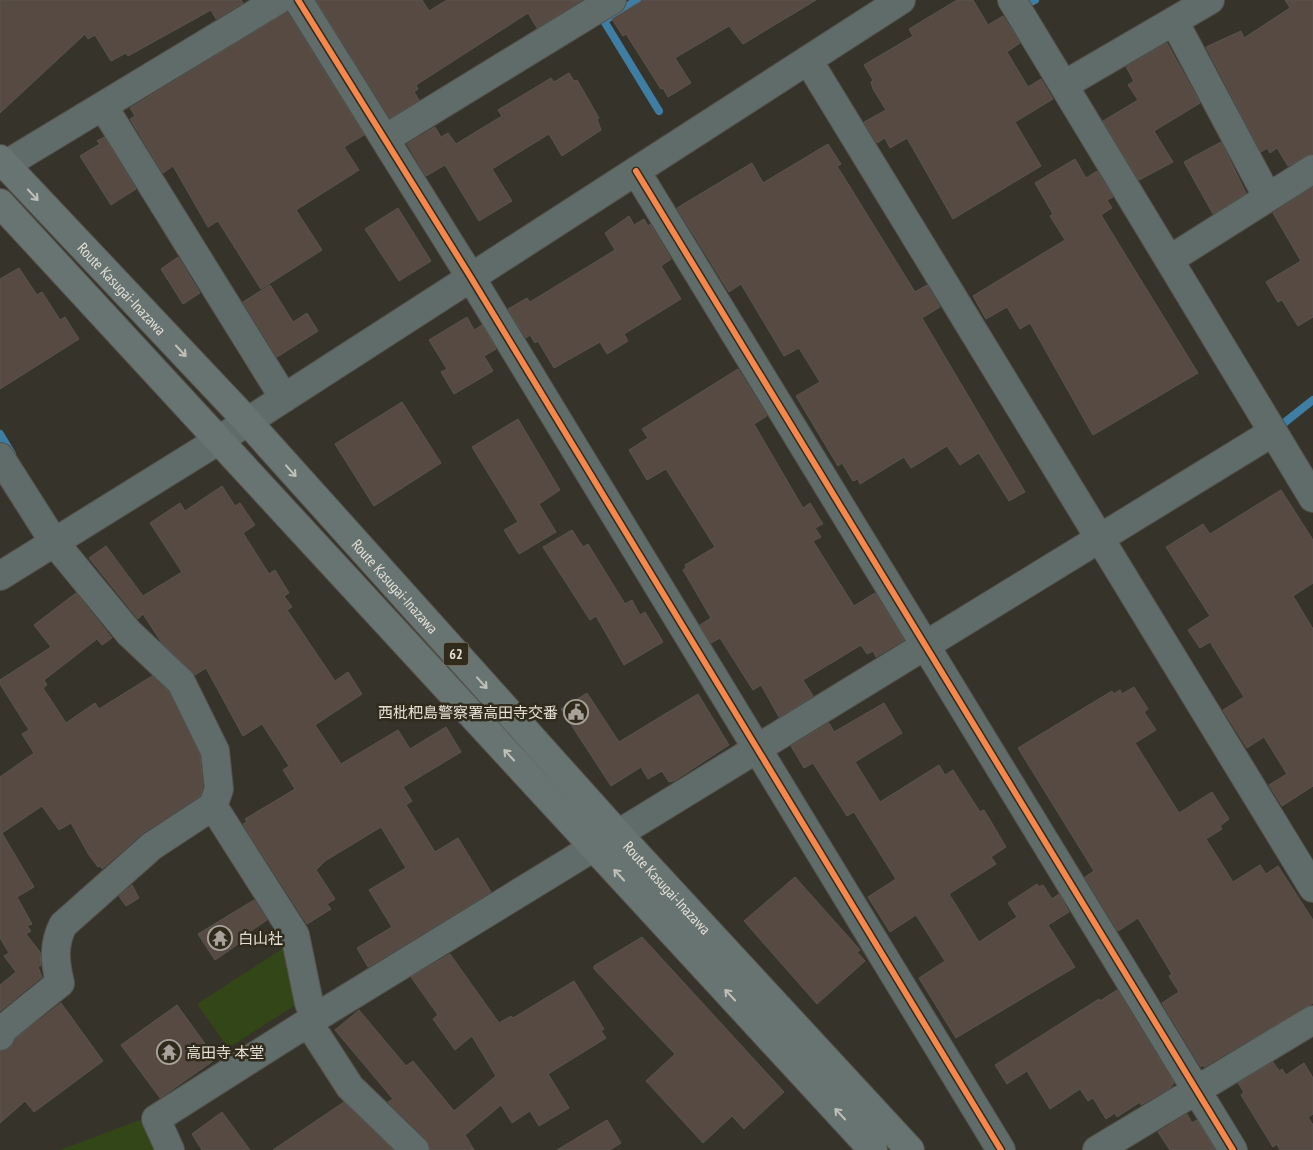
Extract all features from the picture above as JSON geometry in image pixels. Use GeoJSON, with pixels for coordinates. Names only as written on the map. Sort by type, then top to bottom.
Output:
{"type":"FeatureCollection","features":[{"type":"Feature","properties":{"kind":"main road","name":"Route Kasugai-Inazawa"},"geometry":{"type":"LineString","coordinates":[[3,162],[248,422],[618,834],[910,1150]]}},
{"type":"Feature","properties":{"kind":"main road","name":"Route Kasugai-Inazawa"},"geometry":{"type":"LineString","coordinates":[[0,203],[873,1150]]}},
{"type":"Feature","properties":{"kind":"street"},"geometry":{"type":"LineString","coordinates":[[3,162],[103,106],[278,0]]}},
{"type":"Feature","properties":{"kind":"street"},"geometry":{"type":"LineString","coordinates":[[298,0],[470,276],[1001,1150]]}},
{"type":"Feature","properties":{"kind":"street"},"geometry":{"type":"LineString","coordinates":[[385,139],[612,0]]}},
{"type":"Feature","properties":{"kind":"street"},"geometry":{"type":"LineString","coordinates":[[0,576],[248,422],[470,276],[900,0]]}},
{"type":"Feature","properties":{"kind":"street"},"geometry":{"type":"LineString","coordinates":[[1012,0],[1313,498]]}},
{"type":"Feature","properties":{"kind":"street"},"geometry":{"type":"LineString","coordinates":[[1064,85],[1210,0]]}},
{"type":"Feature","properties":{"kind":"street"},"geometry":{"type":"LineString","coordinates":[[1174,21],[1267,196]]}},
{"type":"Feature","properties":{"kind":"street"},"geometry":{"type":"LineString","coordinates":[[808,60],[1313,888]]}},
{"type":"Feature","properties":{"kind":"street"},"geometry":{"type":"LineString","coordinates":[[103,106],[284,398]]}},
{"type":"Feature","properties":{"kind":"street"},"geometry":{"type":"LineString","coordinates":[[1169,260],[1267,196],[1313,169]]}},
{"type":"Feature","properties":{"kind":"street"},"geometry":{"type":"LineString","coordinates":[[636,171],[1233,1150]]}},
{"type":"Feature","properties":{"kind":"street"},"geometry":{"type":"LineString","coordinates":[[618,834],[1273,432]]}},
{"type":"Feature","properties":{"kind":"street"},"geometry":{"type":"LineString","coordinates":[[0,457],[54,542],[129,633],[181,682],[215,752],[219,789],[212,806],[152,846],[63,925],[58,935],[54,954],[60,983],[2,1030],[0,1036]]}},
{"type":"Feature","properties":{"kind":"street"},"geometry":{"type":"LineString","coordinates":[[212,806],[295,935],[311,1020],[350,1087],[415,1150]]}},
{"type":"Feature","properties":{"kind":"street"},"geometry":{"type":"LineString","coordinates":[[170,1150],[156,1119],[311,1020],[594,848]]}},
{"type":"Feature","properties":{"kind":"street"},"geometry":{"type":"LineString","coordinates":[[1097,1150],[1313,1020]]}},
{"type":"Feature","properties":{"kind":"green space"},"geometry":{"type":"Polygon","coordinates":[[[285,947],[297,1004],[228,1048],[197,1004],[285,947]]]}},
{"type":"Feature","properties":{"kind":"green space"},"geometry":{"type":"Polygon","coordinates":[[[140,1120],[148,1125],[158,1150],[60,1150],[140,1120]]]}},
{"type":"Feature","properties":{"kind":"building"},"geometry":{"type":"Polygon","coordinates":[[[0,0],[241,0],[243,3],[216,19],[211,10],[128,56],[126,53],[111,61],[95,35],[88,39],[85,34],[0,113],[0,0]]]}},
{"type":"Feature","properties":{"kind":"building"},"geometry":{"type":"Polygon","coordinates":[[[316,0],[422,0],[429,11],[447,0],[582,0],[537,28],[528,13],[416,85],[418,89],[414,92],[419,100],[390,118],[316,0]]]}},
{"type":"Feature","properties":{"kind":"building"},"geometry":{"type":"Polygon","coordinates":[[[643,0],[816,0],[743,44],[729,26],[675,58],[691,83],[668,97],[626,34],[623,36],[612,19],[643,0]]]}},
{"type":"Feature","properties":{"kind":"building"},"geometry":{"type":"Polygon","coordinates":[[[957,0],[973,0],[988,25],[1003,16],[1020,43],[1007,52],[1028,87],[1041,79],[1053,99],[1015,122],[1041,166],[953,219],[907,138],[890,148],[885,138],[877,143],[864,122],[886,110],[873,89],[871,82],[873,80],[864,65],[913,36],[909,29],[957,0]]]}},
{"type":"Feature","properties":{"kind":"building"},"geometry":{"type":"Polygon","coordinates":[[[1285,0],[1313,0],[1313,153],[1288,166],[1277,148],[1270,153],[1267,148],[1261,152],[1206,47],[1241,31],[1244,38],[1290,8],[1285,0]]]}},
{"type":"Feature","properties":{"kind":"building"},"geometry":{"type":"Polygon","coordinates":[[[287,12],[364,135],[344,147],[359,170],[296,210],[322,250],[261,289],[218,221],[208,227],[173,166],[163,173],[130,119],[135,116],[130,108],[287,12]]]}},
{"type":"Feature","properties":{"kind":"building"},"geometry":{"type":"Polygon","coordinates":[[[1167,43],[1200,103],[1154,131],[1173,162],[1139,180],[1103,121],[1138,100],[1128,85],[1134,81],[1126,67],[1167,43]]]}},
{"type":"Feature","properties":{"kind":"building"},"geometry":{"type":"Polygon","coordinates":[[[569,73],[574,81],[577,80],[599,118],[597,119],[601,130],[562,156],[549,134],[492,169],[512,201],[479,221],[445,165],[426,176],[407,144],[435,127],[441,137],[448,133],[456,144],[502,116],[498,110],[551,78],[554,82],[569,73]]]}},
{"type":"Feature","properties":{"kind":"building"},"geometry":{"type":"Polygon","coordinates":[[[104,137],[136,189],[111,205],[80,156],[100,144],[97,141],[104,137]]]}},
{"type":"Feature","properties":{"kind":"building"},"geometry":{"type":"Polygon","coordinates":[[[1221,142],[1246,193],[1213,214],[1184,162],[1221,142]]]}},
{"type":"Feature","properties":{"kind":"building"},"geometry":{"type":"Polygon","coordinates":[[[828,144],[841,164],[837,166],[915,292],[927,285],[940,307],[922,318],[1025,492],[1009,501],[979,453],[960,465],[947,446],[911,468],[904,457],[860,484],[858,479],[853,481],[842,463],[838,466],[796,396],[820,382],[799,348],[784,356],[741,284],[729,292],[677,208],[752,163],[763,183],[828,144]]]}},
{"type":"Feature","properties":{"kind":"building"},"geometry":{"type":"Polygon","coordinates":[[[1075,159],[1086,178],[1097,171],[1113,197],[1107,200],[1112,208],[1101,215],[1198,373],[1093,435],[1030,323],[1020,329],[1007,307],[986,319],[973,296],[1065,240],[1050,216],[1053,214],[1035,183],[1075,159]]]}},
{"type":"Feature","properties":{"kind":"building"},"geometry":{"type":"Polygon","coordinates":[[[1313,187],[1313,317],[1298,326],[1282,300],[1278,302],[1266,282],[1301,261],[1273,213],[1313,187]]]}},
{"type":"Feature","properties":{"kind":"building"},"geometry":{"type":"Polygon","coordinates":[[[398,208],[431,261],[399,281],[365,229],[398,208]]]}},
{"type":"Feature","properties":{"kind":"building"},"geometry":{"type":"Polygon","coordinates":[[[629,216],[634,225],[644,219],[648,226],[650,224],[671,259],[661,266],[681,299],[624,334],[628,341],[607,354],[600,342],[554,368],[538,341],[535,343],[530,335],[526,338],[508,309],[527,298],[530,302],[615,250],[605,233],[629,216]]]}},
{"type":"Feature","properties":{"kind":"building"},"geometry":{"type":"Polygon","coordinates":[[[178,257],[200,293],[183,304],[161,269],[178,257]]]}},
{"type":"Feature","properties":{"kind":"building"},"geometry":{"type":"Polygon","coordinates":[[[19,268],[37,295],[42,292],[60,320],[65,317],[79,339],[0,389],[0,279],[19,268]]]}},
{"type":"Feature","properties":{"kind":"building"},"geometry":{"type":"Polygon","coordinates":[[[270,285],[293,322],[307,313],[318,331],[277,357],[243,302],[270,285]]]}},
{"type":"Feature","properties":{"kind":"building"},"geometry":{"type":"Polygon","coordinates":[[[467,317],[474,330],[482,325],[496,349],[484,356],[493,371],[454,394],[441,372],[447,369],[429,340],[467,317]]]}},
{"type":"Feature","properties":{"kind":"building"},"geometry":{"type":"Polygon","coordinates":[[[738,369],[767,416],[754,424],[803,508],[810,503],[823,524],[815,528],[821,537],[813,541],[854,606],[875,593],[904,640],[876,657],[873,651],[867,654],[861,645],[803,680],[813,696],[779,717],[761,685],[753,690],[720,638],[711,643],[700,625],[711,618],[683,570],[686,568],[685,565],[715,547],[666,469],[647,480],[629,450],[648,438],[642,429],[738,369]]]}},
{"type":"Feature","properties":{"kind":"building"},"geometry":{"type":"Polygon","coordinates":[[[402,402],[441,463],[374,506],[335,444],[402,402]]]}},
{"type":"Feature","properties":{"kind":"building"},"geometry":{"type":"Polygon","coordinates":[[[518,419],[560,490],[539,504],[556,532],[519,554],[504,530],[518,522],[472,447],[518,419]]]}},
{"type":"Feature","properties":{"kind":"building"},"geometry":{"type":"Polygon","coordinates":[[[222,486],[235,506],[240,503],[255,525],[243,533],[269,574],[275,570],[289,593],[284,596],[292,607],[287,610],[335,681],[348,672],[362,694],[315,725],[341,764],[398,730],[410,749],[446,727],[461,752],[403,787],[412,801],[406,805],[435,852],[458,838],[491,892],[368,967],[357,948],[392,927],[369,890],[406,868],[381,827],[325,861],[316,870],[335,899],[327,904],[331,909],[307,924],[243,824],[247,822],[245,819],[295,789],[283,770],[289,766],[262,724],[243,736],[206,668],[195,675],[162,643],[143,614],[138,619],[89,558],[106,546],[143,596],[182,572],[150,523],[180,503],[185,511],[222,486]]]}},
{"type":"Feature","properties":{"kind":"building"},"geometry":{"type":"Polygon","coordinates":[[[1281,490],[1313,540],[1313,583],[1293,596],[1313,629],[1313,786],[1282,806],[1269,785],[1287,774],[1264,737],[1247,748],[1223,710],[1244,697],[1210,642],[1200,648],[1188,630],[1210,616],[1166,547],[1203,524],[1210,534],[1281,490]]]}},
{"type":"Feature","properties":{"kind":"building"},"geometry":{"type":"Polygon","coordinates":[[[572,530],[583,547],[588,544],[625,604],[632,600],[640,615],[645,612],[663,642],[624,665],[596,616],[590,620],[543,547],[572,530]]]}},
{"type":"Feature","properties":{"kind":"building"},"geometry":{"type":"Polygon","coordinates":[[[76,593],[112,638],[102,645],[97,639],[44,680],[47,685],[43,688],[66,723],[95,703],[99,709],[152,676],[168,691],[200,755],[203,787],[200,796],[143,833],[102,869],[101,866],[98,867],[89,855],[71,823],[59,830],[42,806],[2,833],[34,887],[17,897],[32,924],[27,926],[31,931],[26,934],[40,952],[41,965],[38,967],[42,977],[0,1011],[0,985],[16,972],[4,956],[9,953],[0,938],[0,777],[34,753],[22,734],[29,730],[0,684],[0,680],[51,647],[34,625],[76,593]]]}},
{"type":"Feature","properties":{"kind":"building"},"geometry":{"type":"Polygon","coordinates":[[[1134,687],[1148,709],[1144,712],[1156,730],[1135,743],[1179,813],[1212,792],[1229,819],[1220,826],[1222,829],[1206,839],[1233,882],[1260,865],[1266,874],[1278,866],[1313,920],[1313,1003],[1204,1067],[1203,1065],[1201,1067],[1162,1003],[1179,992],[1169,976],[1172,974],[1138,918],[1118,931],[1085,877],[1094,871],[1018,748],[1112,691],[1114,694],[1120,690],[1122,694],[1134,687]]]}},
{"type":"Feature","properties":{"kind":"building"},"geometry":{"type":"Polygon","coordinates":[[[587,693],[619,742],[698,694],[729,745],[674,781],[669,782],[662,771],[648,779],[641,767],[611,786],[561,709],[587,693]]]}},
{"type":"Feature","properties":{"kind":"building"},"geometry":{"type":"Polygon","coordinates":[[[884,703],[902,733],[855,762],[880,802],[939,765],[945,775],[953,770],[980,812],[984,810],[1006,847],[991,857],[996,864],[949,894],[979,942],[1017,917],[1008,903],[1037,884],[1039,887],[1043,885],[1052,899],[1059,894],[1069,912],[1048,925],[1075,967],[956,1038],[919,978],[945,961],[916,915],[890,932],[868,897],[896,879],[854,812],[847,816],[813,763],[804,768],[791,746],[829,723],[834,732],[884,703]]]}},
{"type":"Feature","properties":{"kind":"building"},"geometry":{"type":"Polygon","coordinates":[[[795,877],[860,950],[857,952],[865,961],[817,1004],[744,921],[795,877]]]}},
{"type":"Feature","properties":{"kind":"building"},"geometry":{"type":"Polygon","coordinates":[[[132,885],[139,898],[126,906],[119,896],[132,885]]]}},
{"type":"Feature","properties":{"kind":"building"},"geometry":{"type":"Polygon","coordinates":[[[254,900],[267,920],[242,937],[244,940],[215,960],[198,934],[254,900]]]}},
{"type":"Feature","properties":{"kind":"building"},"geometry":{"type":"Polygon","coordinates":[[[642,937],[784,1092],[744,1129],[732,1116],[703,1143],[646,1081],[675,1054],[594,969],[594,966],[642,937]]]}},
{"type":"Feature","properties":{"kind":"building"},"geometry":{"type":"Polygon","coordinates":[[[450,954],[499,1023],[511,1016],[513,1018],[574,981],[604,1029],[601,1031],[606,1038],[548,1074],[569,1108],[539,1126],[530,1111],[512,1123],[501,1105],[465,1135],[474,1150],[430,1150],[426,1139],[388,1102],[393,1099],[335,1030],[359,1010],[406,1066],[413,1061],[454,1111],[496,1076],[472,1036],[455,1050],[433,1019],[438,1015],[411,977],[450,954]]]}},
{"type":"Feature","properties":{"kind":"building"},"geometry":{"type":"Polygon","coordinates":[[[1117,990],[1174,1083],[1170,1088],[1141,1105],[1140,1102],[1117,1117],[1115,1113],[1106,1119],[1093,1098],[1088,1101],[1080,1089],[1050,1109],[1027,1071],[1007,1084],[995,1065],[1099,999],[1100,1001],[1117,990]]]}},
{"type":"Feature","properties":{"kind":"building"},"geometry":{"type":"Polygon","coordinates":[[[61,1003],[103,1061],[34,1112],[25,1101],[0,1123],[0,1051],[10,1048],[15,1039],[61,1003]]]}},
{"type":"Feature","properties":{"kind":"building","name":"高田寺 本堂"},"geometry":{"type":"Polygon","coordinates":[[[177,1005],[216,1059],[160,1098],[121,1045],[177,1005]]]}},
{"type":"Feature","properties":{"kind":"building"},"geometry":{"type":"Polygon","coordinates":[[[1273,1062],[1279,1071],[1282,1069],[1286,1075],[1304,1063],[1313,1078],[1313,1114],[1308,1117],[1313,1125],[1313,1150],[1280,1150],[1277,1144],[1273,1147],[1241,1095],[1244,1092],[1238,1083],[1273,1062]]]}},
{"type":"Feature","properties":{"kind":"building"},"geometry":{"type":"Polygon","coordinates":[[[344,1102],[393,1150],[273,1150],[344,1102]]]}},
{"type":"Feature","properties":{"kind":"building"},"geometry":{"type":"Polygon","coordinates":[[[222,1112],[250,1150],[202,1150],[192,1134],[222,1112]]]}},
{"type":"Feature","properties":{"kind":"building"},"geometry":{"type":"Polygon","coordinates":[[[1187,1114],[1192,1123],[1197,1120],[1215,1150],[1170,1150],[1158,1132],[1187,1114]]]}},
{"type":"Feature","properties":{"kind":"building"},"geometry":{"type":"Polygon","coordinates":[[[607,1120],[621,1143],[610,1150],[557,1150],[607,1120]]]}},
{"type":"Feature","properties":{"kind":"waterway"},"geometry":{"type":"LineString","coordinates":[[637,0],[604,21],[659,111]]}},
{"type":"Feature","properties":{"kind":"waterway"},"geometry":{"type":"LineString","coordinates":[[1029,3],[1035,0]]}},
{"type":"Feature","properties":{"kind":"waterway"},"geometry":{"type":"LineString","coordinates":[[1284,423],[1313,400]]}},
{"type":"Feature","properties":{"kind":"waterway"},"geometry":{"type":"LineString","coordinates":[[0,434],[12,454]]}},
{"type":"Feature","properties":{"kind":"cycle path"},"geometry":{"type":"LineString","coordinates":[[298,0],[470,276],[1001,1150]]}},
{"type":"Feature","properties":{"kind":"cycle path"},"geometry":{"type":"LineString","coordinates":[[636,171],[1233,1150]]}},
{"type":"Feature","properties":{"kind":"place","name":"西枇杷島警察署高田寺交番"},"geometry":{"type":"Point","coordinates":[576,712]}},
{"type":"Feature","properties":{"kind":"place","name":"白山社"},"geometry":{"type":"Point","coordinates":[220,938]}},
{"type":"Feature","properties":{"kind":"place","name":"高田寺 本堂"},"geometry":{"type":"Point","coordinates":[169,1052]}}]}
